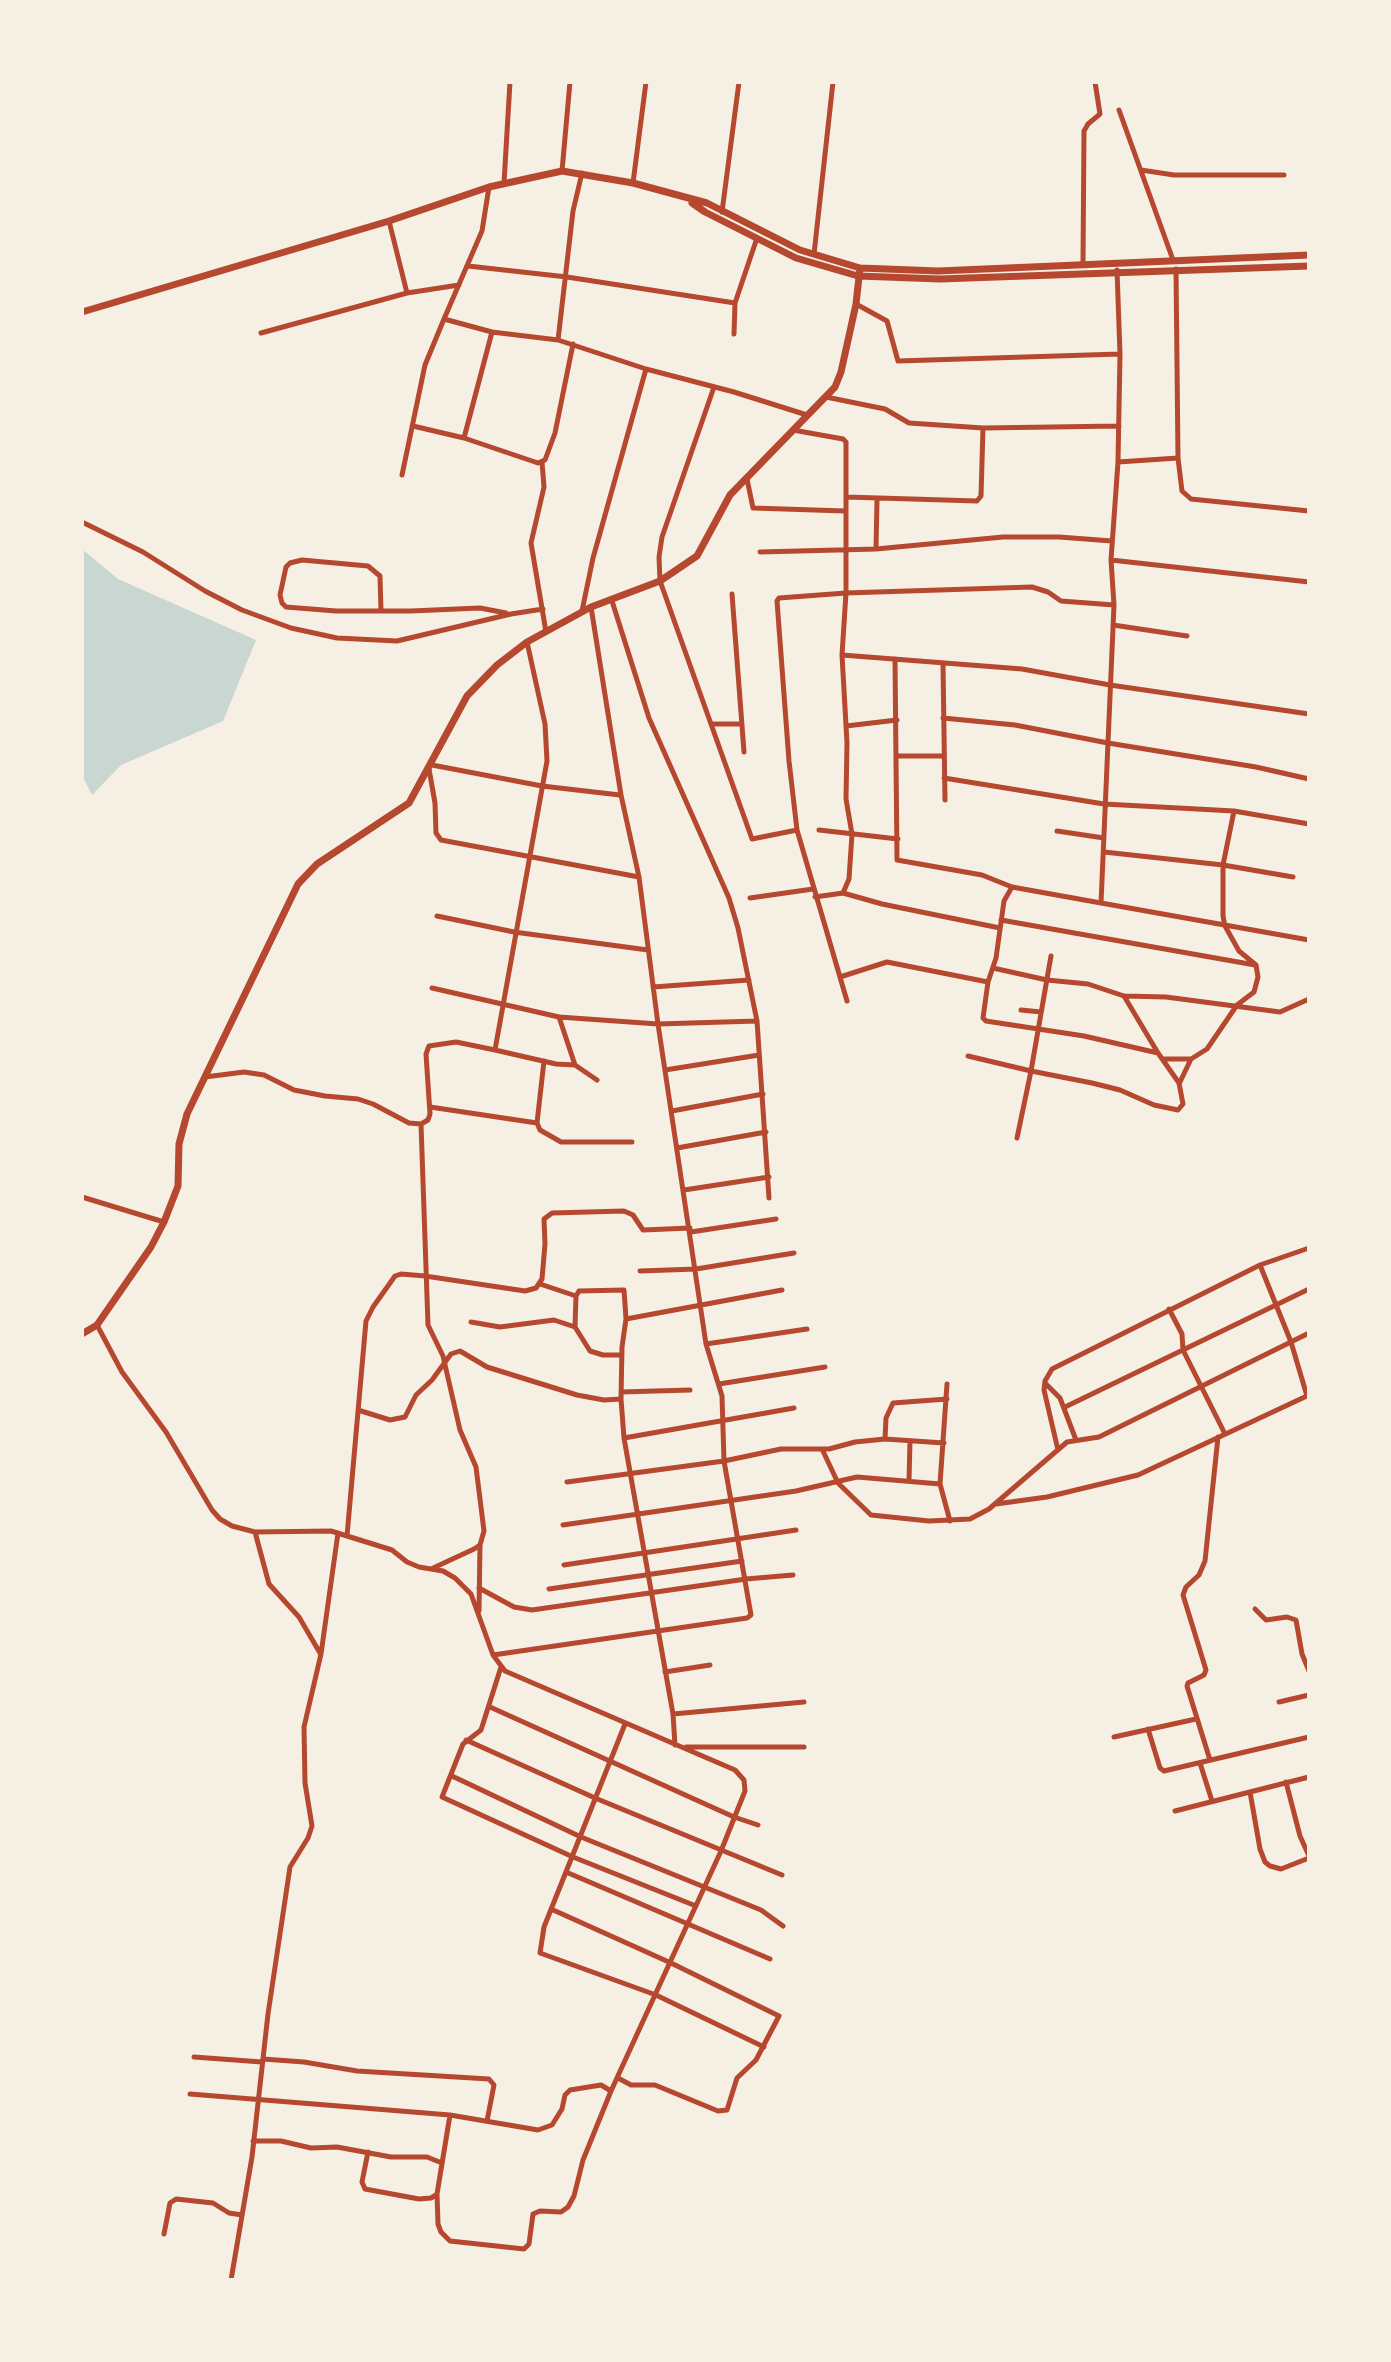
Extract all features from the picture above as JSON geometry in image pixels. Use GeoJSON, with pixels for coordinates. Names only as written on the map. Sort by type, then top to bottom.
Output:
{"type":"FeatureCollection","features":[{"type":"Feature","properties":{"kind":"main road"},"geometry":{"type":"LineString","coordinates":[[82,312],[389,221],[489,187],[562,171],[633,183],[686,199],[705,212],[721,214],[859,272],[1309,255]]}},
{"type":"Feature","properties":{"kind":"main road"},"geometry":{"type":"LineString","coordinates":[[721,214],[757,238],[813,265],[859,272],[940,279],[1309,266]]}},
{"type":"Feature","properties":{"kind":"main road"},"geometry":{"type":"LineString","coordinates":[[82,1334],[97,1325],[151,1247],[164,1222],[178,1186],[182,1127],[298,884],[317,864],[409,803],[467,696],[497,665],[527,642],[591,607],[660,581],[697,556],[725,502],[835,387],[856,304],[859,272]]}},
{"type":"Feature","properties":{"kind":"street"},"geometry":{"type":"LineString","coordinates":[[504,183],[510,82]]}},
{"type":"Feature","properties":{"kind":"street"},"geometry":{"type":"LineString","coordinates":[[562,171],[570,82]]}},
{"type":"Feature","properties":{"kind":"street"},"geometry":{"type":"LineString","coordinates":[[633,183],[646,82]]}},
{"type":"Feature","properties":{"kind":"street"},"geometry":{"type":"LineString","coordinates":[[721,214],[739,82]]}},
{"type":"Feature","properties":{"kind":"street"},"geometry":{"type":"LineString","coordinates":[[814,255],[833,82]]}},
{"type":"Feature","properties":{"kind":"street"},"geometry":{"type":"LineString","coordinates":[[1083,263],[1084,131],[1100,114],[1095,82]]}},
{"type":"Feature","properties":{"kind":"street"},"geometry":{"type":"LineString","coordinates":[[1119,110],[1173,260]]}},
{"type":"Feature","properties":{"kind":"street"},"geometry":{"type":"LineString","coordinates":[[1141,170],[1174,175],[1284,175]]}},
{"type":"Feature","properties":{"kind":"street"},"geometry":{"type":"LineString","coordinates":[[558,340],[573,211],[582,173]]}},
{"type":"Feature","properties":{"kind":"street"},"geometry":{"type":"LineString","coordinates":[[402,475],[425,365],[482,231],[489,187]]}},
{"type":"Feature","properties":{"kind":"street"},"geometry":{"type":"LineString","coordinates":[[389,221],[407,293]]}},
{"type":"Feature","properties":{"kind":"street"},"geometry":{"type":"LineString","coordinates":[[734,334],[735,303],[757,238]]}},
{"type":"Feature","properties":{"kind":"street"},"geometry":{"type":"LineString","coordinates":[[1101,903],[1114,605],[1111,560],[1119,426],[1116,261]]}},
{"type":"Feature","properties":{"kind":"street"},"geometry":{"type":"LineString","coordinates":[[468,266],[567,277],[735,303]]}},
{"type":"Feature","properties":{"kind":"street"},"geometry":{"type":"LineString","coordinates":[[1176,269],[1178,458],[1182,491],[1189,498],[1309,511]]}},
{"type":"Feature","properties":{"kind":"street"},"geometry":{"type":"LineString","coordinates":[[261,333],[407,293],[460,285]]}},
{"type":"Feature","properties":{"kind":"street"},"geometry":{"type":"LineString","coordinates":[[856,304],[887,321],[898,361],[1120,354]]}},
{"type":"Feature","properties":{"kind":"street"},"geometry":{"type":"LineString","coordinates":[[444,319],[492,332],[558,340],[646,369],[808,415]]}},
{"type":"Feature","properties":{"kind":"street"},"geometry":{"type":"LineString","coordinates":[[464,438],[492,332]]}},
{"type":"Feature","properties":{"kind":"street"},"geometry":{"type":"LineString","coordinates":[[546,632],[531,543],[544,487],[542,462],[555,433],[573,344]]}},
{"type":"Feature","properties":{"kind":"street"},"geometry":{"type":"LineString","coordinates":[[582,612],[593,558],[646,369]]}},
{"type":"Feature","properties":{"kind":"street"},"geometry":{"type":"LineString","coordinates":[[714,387],[662,537],[660,581],[751,837],[755,839],[797,830]]}},
{"type":"Feature","properties":{"kind":"street"},"geometry":{"type":"LineString","coordinates":[[826,397],[885,409],[909,423],[983,428],[1119,426]]}},
{"type":"Feature","properties":{"kind":"street"},"geometry":{"type":"LineString","coordinates":[[413,426],[542,462]]}},
{"type":"Feature","properties":{"kind":"street"},"geometry":{"type":"LineString","coordinates":[[846,497],[977,501],[981,496],[983,428]]}},
{"type":"Feature","properties":{"kind":"street"},"geometry":{"type":"LineString","coordinates":[[793,430],[846,442],[847,550],[842,655],[846,799],[852,834],[849,879],[843,893]]}},
{"type":"Feature","properties":{"kind":"street"},"geometry":{"type":"LineString","coordinates":[[1118,462],[1178,458]]}},
{"type":"Feature","properties":{"kind":"street"},"geometry":{"type":"LineString","coordinates":[[747,478],[753,508],[845,511]]}},
{"type":"Feature","properties":{"kind":"street"},"geometry":{"type":"LineString","coordinates":[[876,549],[877,500]]}},
{"type":"Feature","properties":{"kind":"street"},"geometry":{"type":"LineString","coordinates":[[82,522],[143,552],[242,610],[291,628],[322,634],[365,641],[397,641],[543,609]]}},
{"type":"Feature","properties":{"kind":"street"},"geometry":{"type":"LineString","coordinates":[[760,552],[876,549],[1003,537],[1112,541]]}},
{"type":"Feature","properties":{"kind":"street"},"geometry":{"type":"LineString","coordinates":[[381,611],[380,576],[368,566],[302,560],[286,567],[280,595],[284,606],[336,611],[381,611],[480,608],[511,614]]}},
{"type":"Feature","properties":{"kind":"street"},"geometry":{"type":"LineString","coordinates":[[1111,560],[1309,582]]}},
{"type":"Feature","properties":{"kind":"street"},"geometry":{"type":"LineString","coordinates":[[847,1001],[797,830],[777,601],[784,596],[1032,587],[1048,592],[1061,601],[1114,605]]}},
{"type":"Feature","properties":{"kind":"street"},"geometry":{"type":"LineString","coordinates":[[732,594],[744,752]]}},
{"type":"Feature","properties":{"kind":"street"},"geometry":{"type":"LineString","coordinates":[[612,601],[649,718],[729,898],[757,1021],[769,1198]]}},
{"type":"Feature","properties":{"kind":"street"},"geometry":{"type":"LineString","coordinates":[[493,1655],[750,1617],[733,1500],[724,1461],[722,1396],[706,1344],[639,877],[621,795],[591,607]]}},
{"type":"Feature","properties":{"kind":"street"},"geometry":{"type":"LineString","coordinates":[[1113,625],[1187,636]]}},
{"type":"Feature","properties":{"kind":"street"},"geometry":{"type":"LineString","coordinates":[[495,1050],[547,761],[546,733],[527,642]]}},
{"type":"Feature","properties":{"kind":"street"},"geometry":{"type":"LineString","coordinates":[[842,655],[1022,669],[1309,714]]}},
{"type":"Feature","properties":{"kind":"street"},"geometry":{"type":"LineString","coordinates":[[895,659],[897,857],[900,861],[982,875],[1012,887],[1309,940]]}},
{"type":"Feature","properties":{"kind":"street"},"geometry":{"type":"LineString","coordinates":[[943,664],[945,800]]}},
{"type":"Feature","properties":{"kind":"street"},"geometry":{"type":"LineString","coordinates":[[943,718],[1015,725],[1309,779]]}},
{"type":"Feature","properties":{"kind":"street"},"geometry":{"type":"LineString","coordinates":[[846,726],[897,720]]}},
{"type":"Feature","properties":{"kind":"street"},"geometry":{"type":"LineString","coordinates":[[712,724],[742,724]]}},
{"type":"Feature","properties":{"kind":"street"},"geometry":{"type":"LineString","coordinates":[[898,756],[944,756]]}},
{"type":"Feature","properties":{"kind":"street"},"geometry":{"type":"LineString","coordinates":[[621,795],[542,786],[431,767],[436,833],[441,840],[639,877]]}},
{"type":"Feature","properties":{"kind":"street"},"geometry":{"type":"LineString","coordinates":[[944,778],[1104,804],[1234,811],[1309,824]]}},
{"type":"Feature","properties":{"kind":"street"},"geometry":{"type":"LineString","coordinates":[[1179,1083],[1191,1059],[1207,1049],[1237,1005],[1254,992],[1258,977],[1256,965],[1239,951],[1225,926],[1223,865],[1234,811]]}},
{"type":"Feature","properties":{"kind":"street"},"geometry":{"type":"LineString","coordinates":[[819,830],[898,839]]}},
{"type":"Feature","properties":{"kind":"street"},"geometry":{"type":"LineString","coordinates":[[1057,831],[1104,838]]}},
{"type":"Feature","properties":{"kind":"street"},"geometry":{"type":"LineString","coordinates":[[1104,852],[1223,865],[1293,877]]}},
{"type":"Feature","properties":{"kind":"street"},"geometry":{"type":"LineString","coordinates":[[1012,887],[1004,901],[983,1018],[1158,1053]]}},
{"type":"Feature","properties":{"kind":"street"},"geometry":{"type":"LineString","coordinates":[[750,898],[813,889]]}},
{"type":"Feature","properties":{"kind":"street"},"geometry":{"type":"LineString","coordinates":[[815,897],[843,893],[1000,928]]}},
{"type":"Feature","properties":{"kind":"street"},"geometry":{"type":"LineString","coordinates":[[437,916],[514,932],[648,950]]}},
{"type":"Feature","properties":{"kind":"street"},"geometry":{"type":"LineString","coordinates":[[1001,920],[1256,965]]}},
{"type":"Feature","properties":{"kind":"street"},"geometry":{"type":"LineString","coordinates":[[1017,1138],[1051,956]]}},
{"type":"Feature","properties":{"kind":"street"},"geometry":{"type":"LineString","coordinates":[[840,977],[887,962],[988,982]]}},
{"type":"Feature","properties":{"kind":"street"},"geometry":{"type":"LineString","coordinates":[[993,968],[1047,980],[1088,984],[1124,996],[1166,997],[1280,1012],[1309,999]]}},
{"type":"Feature","properties":{"kind":"street"},"geometry":{"type":"LineString","coordinates":[[653,987],[749,980]]}},
{"type":"Feature","properties":{"kind":"street"},"geometry":{"type":"LineString","coordinates":[[432,988],[559,1017],[658,1024],[757,1021]]}},
{"type":"Feature","properties":{"kind":"street"},"geometry":{"type":"LineString","coordinates":[[968,1056],[1120,1090],[1154,1105],[1178,1110],[1183,1104],[1179,1083],[1124,996]]}},
{"type":"Feature","properties":{"kind":"street"},"geometry":{"type":"LineString","coordinates":[[1021,1010],[1041,1012]]}},
{"type":"Feature","properties":{"kind":"street"},"geometry":{"type":"LineString","coordinates":[[559,1017],[575,1065]]}},
{"type":"Feature","properties":{"kind":"street"},"geometry":{"type":"LineString","coordinates":[[204,1077],[244,1072],[264,1075],[294,1090],[358,1099],[409,1123],[421,1124],[428,1120],[430,1107],[426,1054],[429,1046],[456,1042],[575,1065],[597,1080]]}},
{"type":"Feature","properties":{"kind":"street"},"geometry":{"type":"LineString","coordinates":[[665,1070],[759,1055]]}},
{"type":"Feature","properties":{"kind":"street"},"geometry":{"type":"LineString","coordinates":[[1164,1059],[1191,1059]]}},
{"type":"Feature","properties":{"kind":"street"},"geometry":{"type":"LineString","coordinates":[[544,1061],[537,1123],[540,1130],[561,1142],[632,1142]]}},
{"type":"Feature","properties":{"kind":"street"},"geometry":{"type":"LineString","coordinates":[[672,1111],[763,1094]]}},
{"type":"Feature","properties":{"kind":"street"},"geometry":{"type":"LineString","coordinates":[[430,1107],[537,1123]]}},
{"type":"Feature","properties":{"kind":"street"},"geometry":{"type":"LineString","coordinates":[[421,1124],[428,1325],[445,1364],[460,1430],[476,1467],[484,1531],[480,1545],[479,1616]]}},
{"type":"Feature","properties":{"kind":"street"},"geometry":{"type":"LineString","coordinates":[[677,1148],[766,1132]]}},
{"type":"Feature","properties":{"kind":"street"},"geometry":{"type":"LineString","coordinates":[[684,1190],[769,1177]]}},
{"type":"Feature","properties":{"kind":"street"},"geometry":{"type":"LineString","coordinates":[[82,1197],[164,1222]]}},
{"type":"Feature","properties":{"kind":"street"},"geometry":{"type":"LineString","coordinates":[[347,1536],[368,1315],[395,1276],[425,1276],[525,1291],[536,1288],[540,1284],[545,1244],[544,1219],[552,1213],[624,1211],[633,1215],[643,1230],[690,1230],[776,1219]]}},
{"type":"Feature","properties":{"kind":"street"},"geometry":{"type":"LineString","coordinates":[[1058,1450],[1045,1400],[1045,1383],[1052,1369],[1260,1265],[1309,1248]]}},
{"type":"Feature","properties":{"kind":"street"},"geometry":{"type":"LineString","coordinates":[[640,1271],[696,1269],[794,1253]]}},
{"type":"Feature","properties":{"kind":"street"},"geometry":{"type":"LineString","coordinates":[[995,1504],[1047,1497],[1138,1475],[1308,1396],[1291,1342],[1260,1265]]}},
{"type":"Feature","properties":{"kind":"street"},"geometry":{"type":"LineString","coordinates":[[540,1284],[576,1296]]}},
{"type":"Feature","properties":{"kind":"street"},"geometry":{"type":"LineString","coordinates":[[622,1355],[590,1351],[575,1327],[576,1296],[582,1290],[623,1289],[626,1319],[621,1396],[624,1438],[678,1746]]}},
{"type":"Feature","properties":{"kind":"street"},"geometry":{"type":"LineString","coordinates":[[1065,1407],[1309,1289]]}},
{"type":"Feature","properties":{"kind":"street"},"geometry":{"type":"LineString","coordinates":[[626,1319],[782,1290]]}},
{"type":"Feature","properties":{"kind":"street"},"geometry":{"type":"LineString","coordinates":[[1169,1309],[1182,1334],[1183,1350],[1225,1434]]}},
{"type":"Feature","properties":{"kind":"street"},"geometry":{"type":"LineString","coordinates":[[471,1322],[500,1327],[554,1320],[575,1327]]}},
{"type":"Feature","properties":{"kind":"street"},"geometry":{"type":"LineString","coordinates":[[97,1325],[122,1372],[166,1432],[212,1510],[232,1526],[255,1532],[331,1531],[392,1550],[407,1562],[443,1571],[471,1594],[493,1655],[505,1671],[740,1774],[744,1780],[745,1791],[721,1851],[611,2091],[583,2160],[577,2188],[568,2207],[561,2212],[540,2211],[533,2214],[529,2244],[524,2249],[450,2241],[441,2232],[437,2194],[450,2115]]}},
{"type":"Feature","properties":{"kind":"street"},"geometry":{"type":"LineString","coordinates":[[706,1344],[807,1329]]}},
{"type":"Feature","properties":{"kind":"street"},"geometry":{"type":"LineString","coordinates":[[822,1449],[838,1483],[871,1515],[950,1521],[977,1517],[1067,1442],[1099,1437],[1309,1333]]}},
{"type":"Feature","properties":{"kind":"street"},"geometry":{"type":"LineString","coordinates":[[358,1410],[390,1420],[401,1419],[408,1414],[416,1395],[451,1354],[460,1351],[487,1367],[577,1395],[604,1400],[690,1390]]}},
{"type":"Feature","properties":{"kind":"street"},"geometry":{"type":"LineString","coordinates":[[719,1384],[825,1367]]}},
{"type":"Feature","properties":{"kind":"street"},"geometry":{"type":"LineString","coordinates":[[1045,1383],[1058,1394],[1076,1440]]}},
{"type":"Feature","properties":{"kind":"street"},"geometry":{"type":"LineString","coordinates":[[947,1384],[940,1484],[950,1521]]}},
{"type":"Feature","properties":{"kind":"street"},"geometry":{"type":"LineString","coordinates":[[885,1439],[886,1418],[893,1403],[947,1399]]}},
{"type":"Feature","properties":{"kind":"street"},"geometry":{"type":"LineString","coordinates":[[624,1438],[794,1408]]}},
{"type":"Feature","properties":{"kind":"street"},"geometry":{"type":"LineString","coordinates":[[1210,1760],[1187,1684],[1204,1675],[1206,1665],[1184,1592],[1199,1575],[1205,1561],[1218,1437]]}},
{"type":"Feature","properties":{"kind":"street"},"geometry":{"type":"LineString","coordinates":[[567,1482],[724,1461],[781,1449],[822,1449],[885,1439],[944,1443]]}},
{"type":"Feature","properties":{"kind":"street"},"geometry":{"type":"LineString","coordinates":[[909,1481],[910,1441]]}},
{"type":"Feature","properties":{"kind":"street"},"geometry":{"type":"LineString","coordinates":[[563,1525],[865,1477],[940,1484]]}},
{"type":"Feature","properties":{"kind":"street"},"geometry":{"type":"LineString","coordinates":[[564,1565],[796,1530]]}},
{"type":"Feature","properties":{"kind":"street"},"geometry":{"type":"LineString","coordinates":[[255,1532],[269,1584],[299,1617],[321,1654]]}},
{"type":"Feature","properties":{"kind":"street"},"geometry":{"type":"LineString","coordinates":[[231,2280],[290,1867],[312,1826],[305,1783],[304,1727],[321,1654],[338,1533]]}},
{"type":"Feature","properties":{"kind":"street"},"geometry":{"type":"LineString","coordinates":[[430,1569],[480,1545]]}},
{"type":"Feature","properties":{"kind":"street"},"geometry":{"type":"LineString","coordinates":[[549,1589],[742,1561]]}},
{"type":"Feature","properties":{"kind":"street"},"geometry":{"type":"LineString","coordinates":[[479,1588],[522,1610],[793,1575]]}},
{"type":"Feature","properties":{"kind":"street"},"geometry":{"type":"LineString","coordinates":[[1255,1609],[1266,1620],[1287,1617],[1296,1620],[1302,1654],[1309,1671]]}},
{"type":"Feature","properties":{"kind":"street"},"geometry":{"type":"LineString","coordinates":[[665,1672],[710,1665]]}},
{"type":"Feature","properties":{"kind":"street"},"geometry":{"type":"LineString","coordinates":[[501,1666],[479,1733],[466,1740],[442,1797],[573,1857],[696,1906]]}},
{"type":"Feature","properties":{"kind":"street"},"geometry":{"type":"LineString","coordinates":[[1279,1702],[1309,1695]]}},
{"type":"Feature","properties":{"kind":"street"},"geometry":{"type":"LineString","coordinates":[[673,1714],[804,1702]]}},
{"type":"Feature","properties":{"kind":"street"},"geometry":{"type":"LineString","coordinates":[[490,1707],[758,1825]]}},
{"type":"Feature","properties":{"kind":"street"},"geometry":{"type":"LineString","coordinates":[[1114,1737],[1196,1719]]}},
{"type":"Feature","properties":{"kind":"street"},"geometry":{"type":"LineString","coordinates":[[625,1724],[544,1927],[540,1953],[656,1995],[764,2047]]}},
{"type":"Feature","properties":{"kind":"street"},"geometry":{"type":"LineString","coordinates":[[1148,1729],[1162,1770],[1309,1737]]}},
{"type":"Feature","properties":{"kind":"street"},"geometry":{"type":"LineString","coordinates":[[466,1740],[595,1798],[782,1875]]}},
{"type":"Feature","properties":{"kind":"street"},"geometry":{"type":"LineString","coordinates":[[678,1746],[804,1747]]}},
{"type":"Feature","properties":{"kind":"street"},"geometry":{"type":"LineString","coordinates":[[1200,1763],[1212,1801]]}},
{"type":"Feature","properties":{"kind":"street"},"geometry":{"type":"LineString","coordinates":[[452,1776],[581,1837],[761,1910],[783,1926]]}},
{"type":"Feature","properties":{"kind":"street"},"geometry":{"type":"LineString","coordinates":[[1175,1811],[1309,1777]]}},
{"type":"Feature","properties":{"kind":"street"},"geometry":{"type":"LineString","coordinates":[[1250,1792],[1265,1862],[1281,1869],[1309,1857],[1300,1836],[1286,1782]]}},
{"type":"Feature","properties":{"kind":"street"},"geometry":{"type":"LineString","coordinates":[[566,1872],[770,1959]]}},
{"type":"Feature","properties":{"kind":"street"},"geometry":{"type":"LineString","coordinates":[[551,1909],[777,2013],[779,2018],[755,2062],[737,2078],[729,2107],[723,2112],[655,2085],[631,2085],[618,2078]]}},
{"type":"Feature","properties":{"kind":"street"},"geometry":{"type":"LineString","coordinates":[[194,2057],[304,2062],[357,2071],[489,2079],[494,2085],[487,2121]]}},
{"type":"Feature","properties":{"kind":"street"},"geometry":{"type":"LineString","coordinates":[[190,2094],[258,2097],[450,2115],[543,2130],[559,2116],[566,2092],[598,2085],[611,2091]]}},
{"type":"Feature","properties":{"kind":"street"},"geometry":{"type":"LineString","coordinates":[[253,2141],[337,2147],[391,2157],[427,2157],[442,2163]]}},
{"type":"Feature","properties":{"kind":"street"},"geometry":{"type":"LineString","coordinates":[[368,2152],[362,2182],[365,2189],[419,2199],[437,2194]]}},
{"type":"Feature","properties":{"kind":"street"},"geometry":{"type":"LineString","coordinates":[[164,2234],[170,2203],[176,2199],[213,2203],[229,2213],[242,2215]]}},
{"type":"Feature","properties":{"kind":"shaded area"},"geometry":{"type":"Polygon","coordinates":[[[82,549],[118,579],[256,640],[223,721],[121,765],[92,795],[82,775],[82,549]]]}}]}
